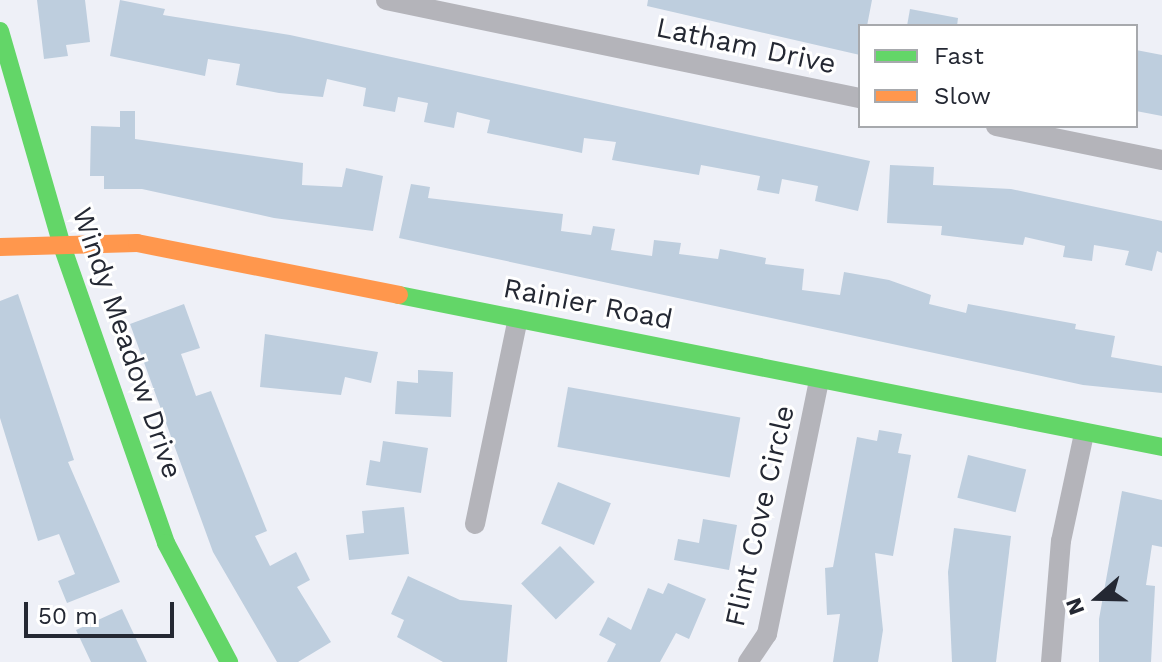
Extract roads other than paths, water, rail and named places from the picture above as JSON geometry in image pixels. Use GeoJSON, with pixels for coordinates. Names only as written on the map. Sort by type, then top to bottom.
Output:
{"type":"FeatureCollection","features":[{"type":"Feature","properties":{"kind":"street","name":"Latham Drive"},"geometry":{"type":"LineString","coordinates":[[386,0],[858,98]]}},
{"type":"Feature","properties":{"kind":"street","name":"Windy Meadow Drive"},"geometry":{"type":"LineString","coordinates":[[0,31],[61,243],[166,543],[229,662]]}},
{"type":"Feature","properties":{"kind":"street"},"geometry":{"type":"LineString","coordinates":[[1006,128],[1162,160]]}},
{"type":"Feature","properties":{"kind":"street","name":"Rainier Road"},"geometry":{"type":"LineString","coordinates":[[0,247],[137,243],[1084,434],[1162,447]]}},
{"type":"Feature","properties":{"kind":"street"},"geometry":{"type":"LineString","coordinates":[[475,524],[518,319]]}},
{"type":"Feature","properties":{"kind":"street","name":"Flint Cove Circle"},"geometry":{"type":"LineString","coordinates":[[748,662],[767,634],[819,380]]}},
{"type":"Feature","properties":{"kind":"street"},"geometry":{"type":"LineString","coordinates":[[1051,662],[1061,541],[1084,434]]}}]}
